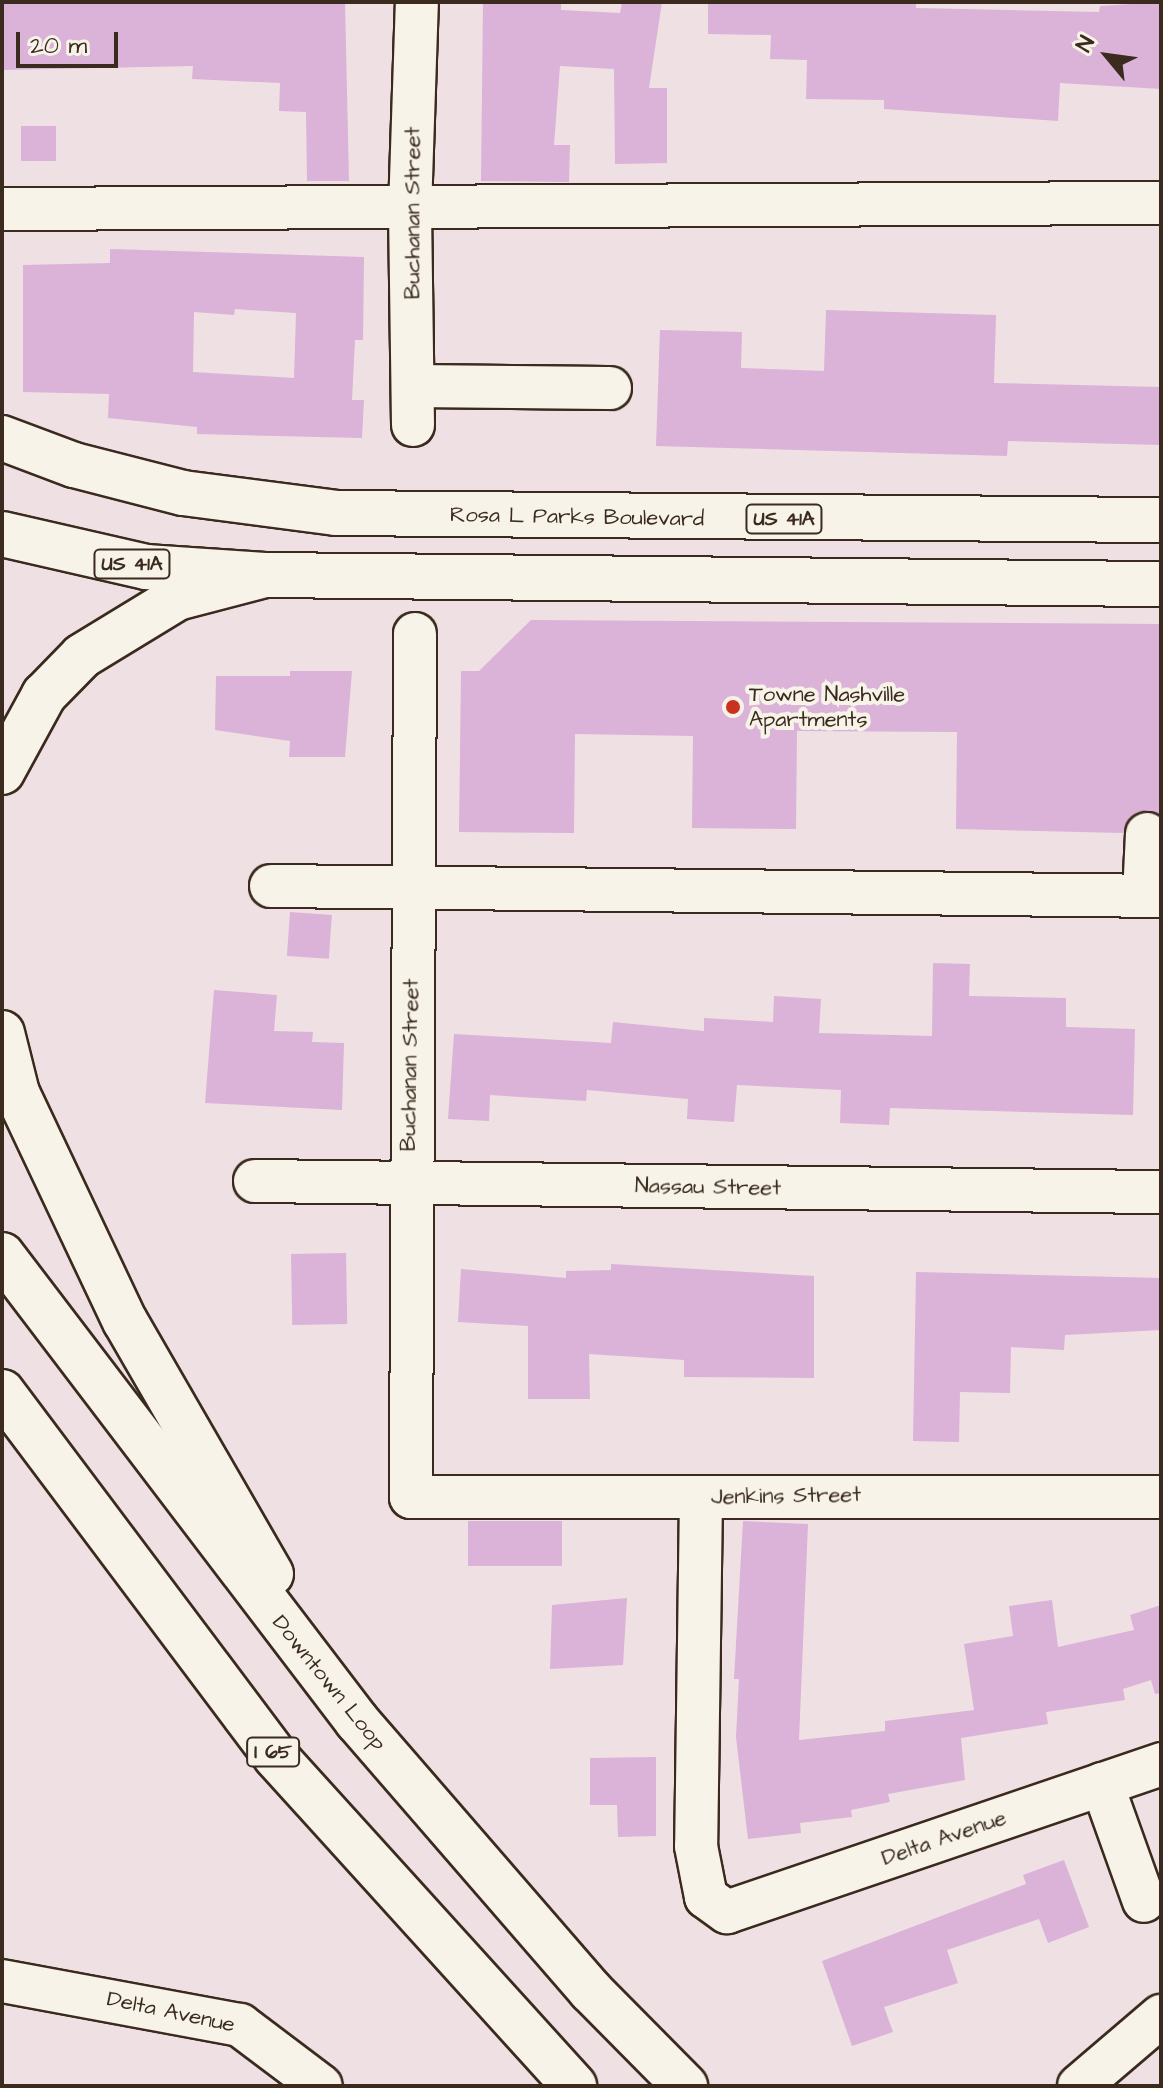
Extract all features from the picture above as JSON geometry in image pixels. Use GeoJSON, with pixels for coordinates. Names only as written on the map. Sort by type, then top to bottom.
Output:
{"type":"FeatureCollection","features":[{"type":"Feature","properties":{"kind":"main road","name":"Rosa L Parks Boulevard"},"geometry":{"type":"LineString","coordinates":[[2,438],[74,465],[183,493],[336,513],[1161,520]]}},
{"type":"Feature","properties":{"kind":"main road","name":"US 41A"},"geometry":{"type":"LineString","coordinates":[[2,534],[146,567],[265,575],[1161,584]]}},
{"type":"Feature","properties":{"kind":"main road"},"geometry":{"type":"LineString","coordinates":[[2,772],[44,695],[82,656],[177,598],[265,575]]}},
{"type":"Feature","properties":{"kind":"main road"},"geometry":{"type":"LineString","coordinates":[[2,1033],[17,1093],[125,1321],[357,1721]]}},
{"type":"Feature","properties":{"kind":"main road","name":"Downtown Loop"},"geometry":{"type":"LineString","coordinates":[[2,1255],[357,1721],[591,1991],[685,2086]]}},
{"type":"Feature","properties":{"kind":"main road","name":"I 65"},"geometry":{"type":"LineString","coordinates":[[2,1392],[276,1757],[574,2086]]}},
{"type":"Feature","properties":{"kind":"street","name":"Buchanan Street"},"geometry":{"type":"LineString","coordinates":[[417,2],[410,210],[413,405],[610,388]]}},
{"type":"Feature","properties":{"kind":"street"},"geometry":{"type":"LineString","coordinates":[[2,209],[410,210],[1161,203]]}},
{"type":"Feature","properties":{"kind":"street","name":"Buchanan Street"},"geometry":{"type":"LineString","coordinates":[[411,1497],[409,1183],[415,634]]}},
{"type":"Feature","properties":{"kind":"street"},"geometry":{"type":"LineString","coordinates":[[271,886],[1152,895],[1147,834]]}},
{"type":"Feature","properties":{"kind":"street","name":"Nassau Street"},"geometry":{"type":"LineString","coordinates":[[255,1181],[1161,1192]]}},
{"type":"Feature","properties":{"kind":"street","name":"Jenkins Street"},"geometry":{"type":"LineString","coordinates":[[411,1497],[1161,1497]]}},
{"type":"Feature","properties":{"kind":"street","name":"Delta Avenue"},"geometry":{"type":"LineString","coordinates":[[701,1498],[696,1846],[706,1897],[727,1912],[1161,1764]]}},
{"type":"Feature","properties":{"kind":"street"},"geometry":{"type":"LineString","coordinates":[[1102,1784],[1144,1901]]}},
{"type":"Feature","properties":{"kind":"street","name":"Delta Avenue"},"geometry":{"type":"LineString","coordinates":[[2,1981],[240,2025],[321,2086]]}},
{"type":"Feature","properties":{"kind":"street"},"geometry":{"type":"LineString","coordinates":[[1079,2086],[1161,2016]]}},
{"type":"Feature","properties":{"kind":"building"},"geometry":{"type":"Polygon","coordinates":[[[2,2],[345,2],[349,181],[307,181],[306,112],[279,111],[280,83],[192,79],[193,66],[2,70],[2,2]]]}},
{"type":"Feature","properties":{"kind":"building"},"geometry":{"type":"Polygon","coordinates":[[[483,2],[561,2],[561,10],[620,13],[622,2],[662,2],[649,88],[667,88],[667,163],[615,164],[614,69],[560,66],[554,145],[570,145],[569,182],[481,181],[483,2]]]}},
{"type":"Feature","properties":{"kind":"building"},"geometry":{"type":"Polygon","coordinates":[[[708,2],[916,2],[916,8],[1099,12],[1100,6],[1161,2],[1161,89],[1060,83],[1058,121],[884,109],[884,100],[806,99],[807,60],[770,59],[771,35],[708,34],[708,2]]]}},
{"type":"Feature","properties":{"kind":"building"},"geometry":{"type":"Polygon","coordinates":[[[21,126],[56,126],[56,161],[21,161],[21,126]]]}},
{"type":"Feature","properties":{"kind":"building"},"geometry":{"type":"Polygon","coordinates":[[[110,249],[364,257],[363,340],[355,340],[352,400],[364,400],[362,438],[197,434],[197,427],[108,418],[109,394],[23,392],[23,265],[110,263],[110,249]],[[235,309],[234,315],[194,312],[193,372],[294,378],[296,313],[235,309]]]}},
{"type":"Feature","properties":{"kind":"building"},"geometry":{"type":"Polygon","coordinates":[[[826,310],[996,315],[994,383],[1161,387],[1161,445],[1008,441],[1007,456],[656,446],[660,330],[742,332],[741,368],[824,371],[826,310]]]}},
{"type":"Feature","properties":{"kind":"building","name":"Towne Nashville Apartments"},"geometry":{"type":"Polygon","coordinates":[[[531,620],[1161,624],[1161,815],[1137,812],[1123,833],[956,829],[957,732],[797,731],[796,829],[692,828],[693,736],[575,734],[574,833],[459,832],[461,671],[479,671],[531,620]]]}},
{"type":"Feature","properties":{"kind":"building"},"geometry":{"type":"Polygon","coordinates":[[[290,671],[352,671],[345,757],[289,757],[290,741],[215,730],[216,676],[290,676],[290,671]]]}},
{"type":"Feature","properties":{"kind":"building"},"geometry":{"type":"Polygon","coordinates":[[[290,912],[332,915],[329,959],[287,956],[290,912]]]}},
{"type":"Feature","properties":{"kind":"building"},"geometry":{"type":"Polygon","coordinates":[[[933,963],[970,964],[969,996],[1066,998],[1066,1027],[1135,1029],[1133,1115],[890,1108],[889,1125],[840,1123],[841,1090],[737,1085],[734,1122],[687,1119],[688,1099],[587,1090],[586,1101],[490,1095],[489,1121],[448,1119],[454,1034],[611,1043],[613,1022],[704,1031],[704,1018],[773,1022],[774,996],[821,999],[819,1033],[932,1036],[933,963]]]}},
{"type":"Feature","properties":{"kind":"building"},"geometry":{"type":"Polygon","coordinates":[[[214,990],[277,995],[274,1031],[313,1032],[312,1042],[344,1043],[342,1110],[205,1103],[214,990]]]}},
{"type":"Feature","properties":{"kind":"building"},"geometry":{"type":"Polygon","coordinates":[[[346,1253],[347,1324],[292,1325],[291,1254],[346,1253]]]}},
{"type":"Feature","properties":{"kind":"building"},"geometry":{"type":"Polygon","coordinates":[[[611,1264],[814,1276],[814,1378],[684,1377],[684,1360],[589,1354],[590,1399],[528,1399],[528,1326],[458,1322],[461,1269],[566,1278],[566,1271],[611,1270],[611,1264]]]}},
{"type":"Feature","properties":{"kind":"building"},"geometry":{"type":"Polygon","coordinates":[[[916,1272],[1161,1278],[1161,1330],[1065,1335],[1064,1350],[1011,1347],[1010,1393],[960,1392],[959,1442],[913,1441],[916,1272]]]}},
{"type":"Feature","properties":{"kind":"building"},"geometry":{"type":"Polygon","coordinates":[[[468,1521],[562,1521],[562,1566],[468,1566],[468,1521]]]}},
{"type":"Feature","properties":{"kind":"building"},"geometry":{"type":"Polygon","coordinates":[[[743,1521],[808,1524],[799,1740],[885,1731],[885,1721],[974,1710],[964,1644],[1013,1636],[1009,1606],[1052,1600],[1058,1647],[1134,1630],[1130,1615],[1161,1605],[1161,1693],[1155,1694],[1151,1680],[1123,1689],[1125,1700],[1046,1712],[1048,1724],[961,1738],[965,1780],[888,1794],[890,1802],[851,1810],[852,1817],[800,1823],[801,1833],[748,1839],[736,1737],[739,1679],[734,1679],[743,1521]]]}},
{"type":"Feature","properties":{"kind":"building"},"geometry":{"type":"Polygon","coordinates":[[[627,1598],[623,1665],[550,1669],[552,1605],[627,1598]]]}},
{"type":"Feature","properties":{"kind":"building"},"geometry":{"type":"Polygon","coordinates":[[[656,1757],[656,1836],[618,1837],[617,1805],[590,1805],[590,1758],[656,1757]]]}},
{"type":"Feature","properties":{"kind":"building"},"geometry":{"type":"Polygon","coordinates":[[[1064,1860],[1089,1927],[1048,1943],[1039,1919],[947,1950],[958,1983],[884,2007],[893,2032],[852,2046],[822,1961],[1026,1884],[1023,1875],[1064,1860]]]}},
{"type":"Feature","properties":{"kind":"place","name":"Towne Nashville Apartments"},"geometry":{"type":"Point","coordinates":[733,707]}}]}
